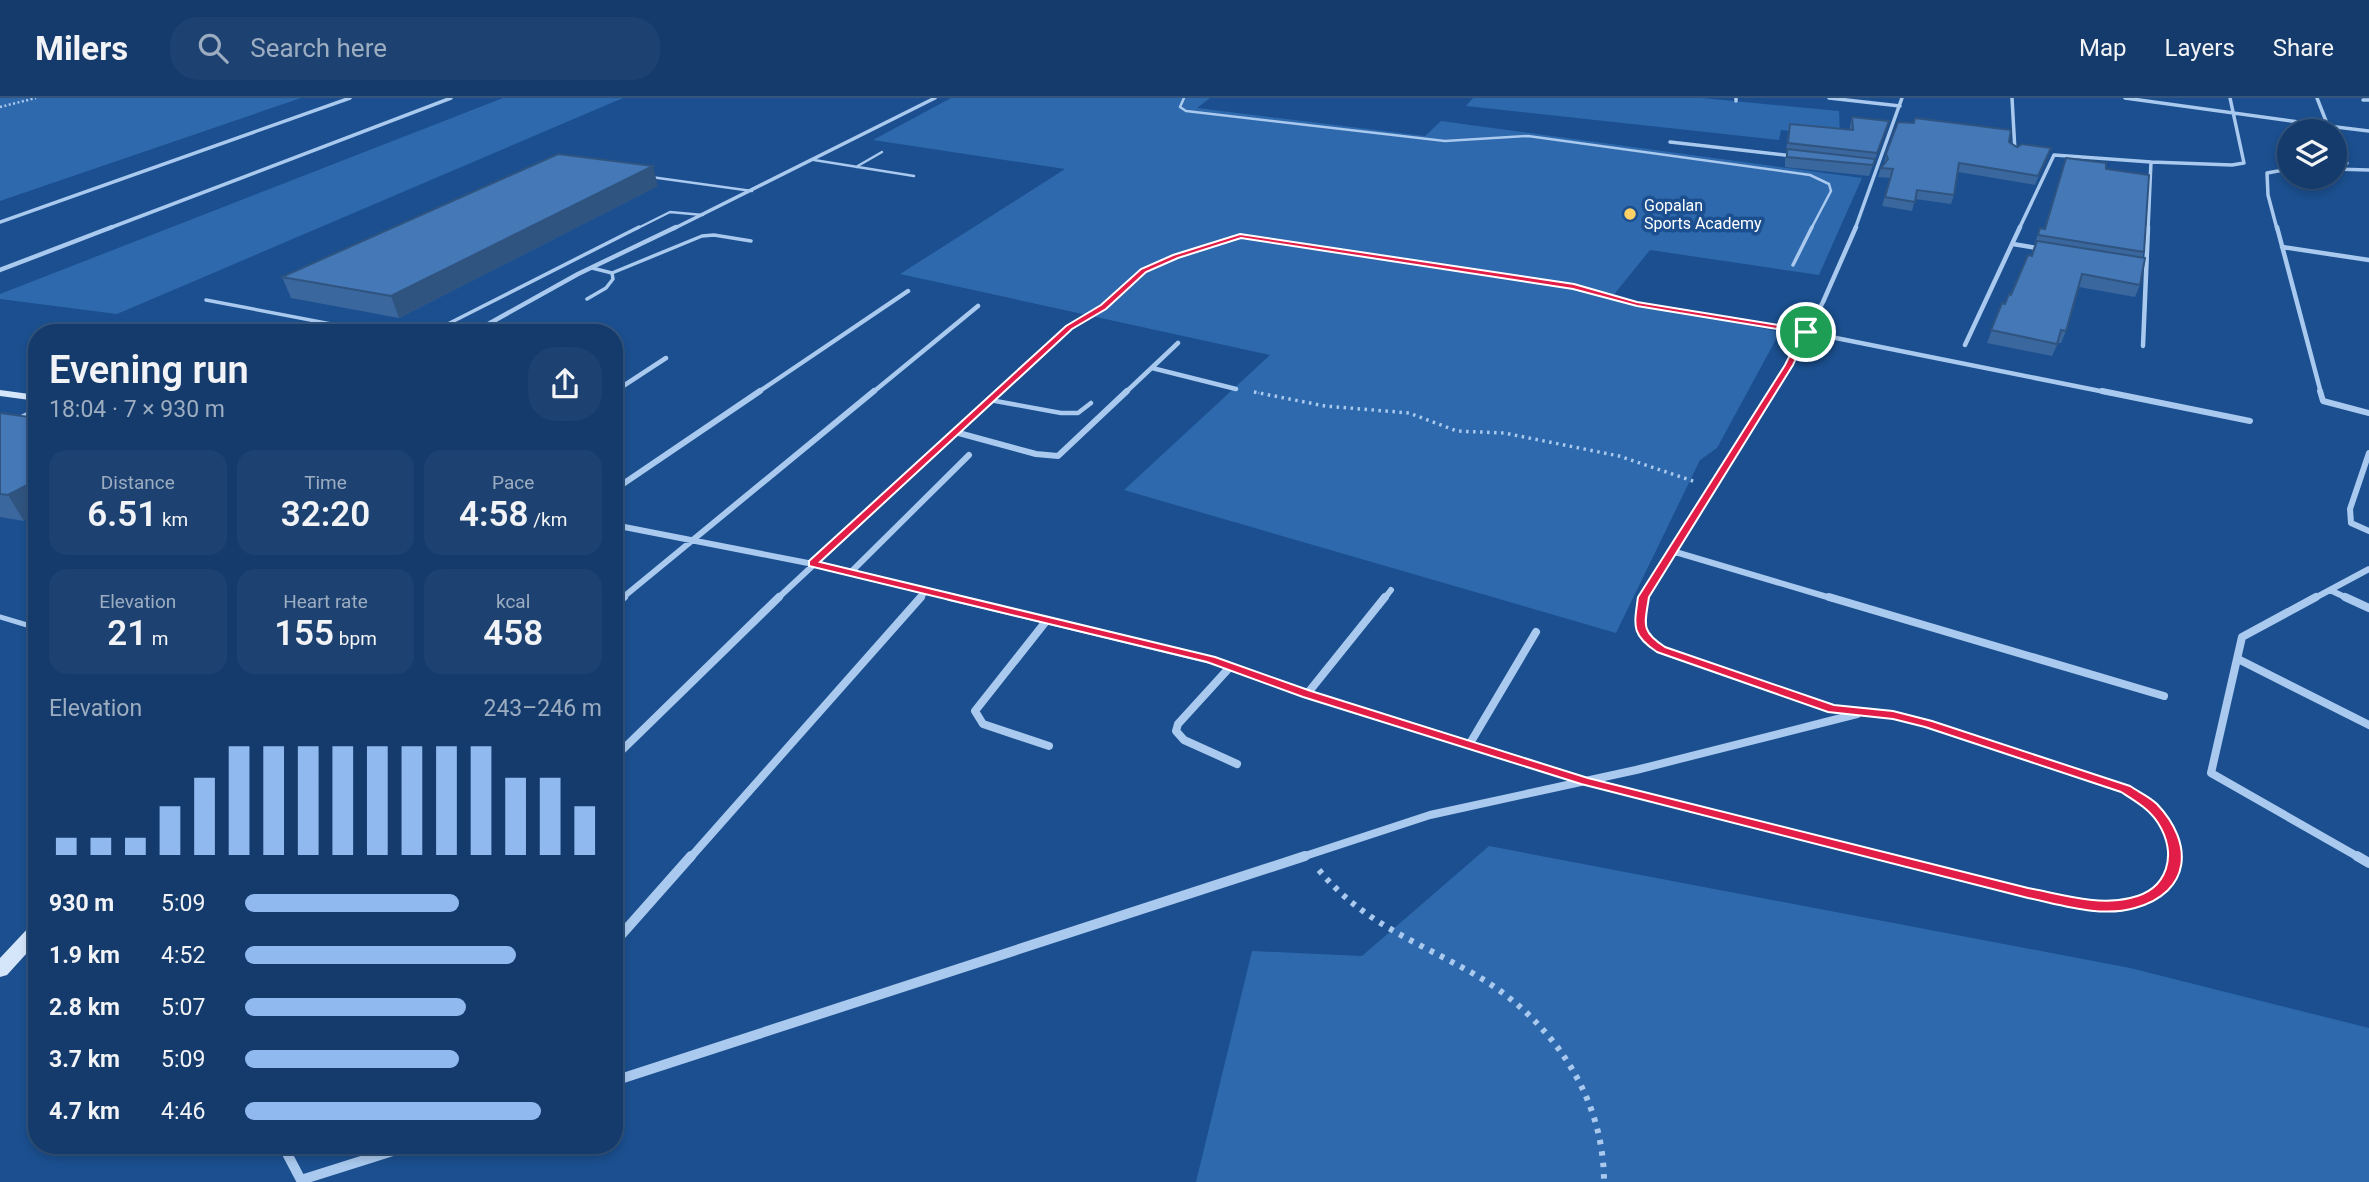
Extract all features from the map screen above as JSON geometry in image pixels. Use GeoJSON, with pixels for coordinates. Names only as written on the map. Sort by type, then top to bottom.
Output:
{"type":"FeatureCollection","features":[{"type":"Feature","properties":{"kind":"street"},"geometry":{"type":"LineString","coordinates":[[0,222],[351,98]]}},
{"type":"Feature","properties":{"kind":"street"},"geometry":{"type":"LineString","coordinates":[[0,270],[451,98]]}},
{"type":"Feature","properties":{"kind":"street"},"geometry":{"type":"LineString","coordinates":[[489,324],[592,268],[935,98]]}},
{"type":"Feature","properties":{"kind":"street"},"geometry":{"type":"LineString","coordinates":[[623,527],[813,564],[1230,667],[1307,694],[1586,781],[2028,893],[2099,906],[2133,903],[2157,893],[2174,874],[2177,850],[2164,822],[2150,805],[2126,789],[1928,724],[1893,715],[1832,709],[1661,650],[1644,639],[1640,623],[1644,597],[1789,365],[1849,244],[1881,166],[1901,102],[1829,98]]}},
{"type":"Feature","properties":{"kind":"street"},"geometry":{"type":"LineString","coordinates":[[2012,98],[2015,151]]}},
{"type":"Feature","properties":{"kind":"street"},"geometry":{"type":"LineString","coordinates":[[2125,98],[2278,119]]}},
{"type":"Feature","properties":{"kind":"street"},"geometry":{"type":"LineString","coordinates":[[1965,345],[2054,155],[2151,162],[2232,165],[2244,163],[2230,98]]}},
{"type":"Feature","properties":{"kind":"street"},"geometry":{"type":"LineString","coordinates":[[2317,98],[2325,119]]}},
{"type":"Feature","properties":{"kind":"street"},"geometry":{"type":"LineString","coordinates":[[2363,100],[2369,100]]}},
{"type":"Feature","properties":{"kind":"street"},"geometry":{"type":"LineString","coordinates":[[2347,128],[2369,131]]}},
{"type":"Feature","properties":{"kind":"street"},"geometry":{"type":"LineString","coordinates":[[1670,142],[1802,157]]}},
{"type":"Feature","properties":{"kind":"street"},"geometry":{"type":"LineString","coordinates":[[2143,346],[2151,162]]}},
{"type":"Feature","properties":{"kind":"street"},"geometry":{"type":"LineString","coordinates":[[1867,165],[1881,166]]}},
{"type":"Feature","properties":{"kind":"street"},"geometry":{"type":"LineString","coordinates":[[2347,169],[2369,170]]}},
{"type":"Feature","properties":{"kind":"street"},"geometry":{"type":"LineString","coordinates":[[2277,171],[2267,173],[2268,195],[2323,401],[2369,413]]}},
{"type":"Feature","properties":{"kind":"street"},"geometry":{"type":"LineString","coordinates":[[2012,244],[2053,250]]}},
{"type":"Feature","properties":{"kind":"street"},"geometry":{"type":"LineString","coordinates":[[2282,247],[2369,260]]}},
{"type":"Feature","properties":{"kind":"street"},"geometry":{"type":"LineString","coordinates":[[2133,263],[2146,266]]}},
{"type":"Feature","properties":{"kind":"street"},"geometry":{"type":"LineString","coordinates":[[623,484],[908,291]]}},
{"type":"Feature","properties":{"kind":"street"},"geometry":{"type":"LineString","coordinates":[[623,597],[978,306]]}},
{"type":"Feature","properties":{"kind":"street"},"geometry":{"type":"LineString","coordinates":[[623,749],[813,564],[1069,328]]}},
{"type":"Feature","properties":{"kind":"street"},"geometry":{"type":"LineString","coordinates":[[1806,332],[2250,421]]}},
{"type":"Feature","properties":{"kind":"street"},"geometry":{"type":"LineString","coordinates":[[955,432],[1036,454],[1058,456],[1178,342]]}},
{"type":"Feature","properties":{"kind":"street"},"geometry":{"type":"LineString","coordinates":[[623,386],[666,358]]}},
{"type":"Feature","properties":{"kind":"street"},"geometry":{"type":"LineString","coordinates":[[1152,368],[1236,389]]}},
{"type":"Feature","properties":{"kind":"street"},"geometry":{"type":"LineString","coordinates":[[0,393],[28,397]]}},
{"type":"Feature","properties":{"kind":"street"},"geometry":{"type":"LineString","coordinates":[[2369,453],[2350,509],[2351,523],[2369,531]]}},
{"type":"Feature","properties":{"kind":"street"},"geometry":{"type":"LineString","coordinates":[[850,573],[968,455]]}},
{"type":"Feature","properties":{"kind":"street"},"geometry":{"type":"LineString","coordinates":[[1672,551],[2164,696]]}},
{"type":"Feature","properties":{"kind":"street"},"geometry":{"type":"LineString","coordinates":[[2369,569],[2242,637],[2211,773],[2369,863]]}},
{"type":"Feature","properties":{"kind":"street"},"geometry":{"type":"LineString","coordinates":[[1307,694],[1391,590]]}},
{"type":"Feature","properties":{"kind":"street"},"geometry":{"type":"LineString","coordinates":[[2330,590],[2369,608]]}},
{"type":"Feature","properties":{"kind":"street"},"geometry":{"type":"LineString","coordinates":[[623,933],[926,591]]}},
{"type":"Feature","properties":{"kind":"street"},"geometry":{"type":"LineString","coordinates":[[1047,620],[975,711],[977,718],[984,724],[1049,746]]}},
{"type":"Feature","properties":{"kind":"street"},"geometry":{"type":"LineString","coordinates":[[1469,745],[1536,632]]}},
{"type":"Feature","properties":{"kind":"street"},"geometry":{"type":"LineString","coordinates":[[2238,659],[2369,725]]}},
{"type":"Feature","properties":{"kind":"street"},"geometry":{"type":"LineString","coordinates":[[1230,667],[1178,724],[1175,731],[1184,740],[1237,764]]}},
{"type":"Feature","properties":{"kind":"street"},"geometry":{"type":"LineString","coordinates":[[623,1079],[1430,815],[1586,781],[1861,713]]}},
{"type":"Feature","properties":{"kind":"street"},"geometry":{"type":"LineString","coordinates":[[0,970],[28,940]]}},
{"type":"Feature","properties":{"kind":"street"},"geometry":{"type":"LineString","coordinates":[[287,1154],[302,1181],[384,1154]]}},
{"type":"Feature","properties":{"kind":"lane"},"geometry":{"type":"LineString","coordinates":[[1184,98],[1180,107],[1186,111],[1445,141],[1528,136],[1810,175],[1829,184],[1831,191],[1793,265]]}},
{"type":"Feature","properties":{"kind":"lane"},"geometry":{"type":"LineString","coordinates":[[856,167],[882,152]]}},
{"type":"Feature","properties":{"kind":"lane"},"geometry":{"type":"LineString","coordinates":[[814,160],[914,176]]}},
{"type":"Feature","properties":{"kind":"lane"},"geometry":{"type":"LineString","coordinates":[[644,176],[752,191]]}},
{"type":"Feature","properties":{"kind":"lane"},"geometry":{"type":"LineString","coordinates":[[448,324],[670,212],[702,215]]}},
{"type":"Feature","properties":{"kind":"lane"},"geometry":{"type":"LineString","coordinates":[[592,268],[612,273],[692,238],[714,235],[751,241]]}},
{"type":"Feature","properties":{"kind":"lane"},"geometry":{"type":"LineString","coordinates":[[587,299],[606,288],[613,279],[612,273]]}},
{"type":"Feature","properties":{"kind":"lane"},"geometry":{"type":"LineString","coordinates":[[206,300],[331,324]]}},
{"type":"Feature","properties":{"kind":"lane"},"geometry":{"type":"LineString","coordinates":[[990,400],[1061,413],[1079,413],[1091,403]]}},
{"type":"Feature","properties":{"kind":"lane"},"geometry":{"type":"LineString","coordinates":[[12,422],[28,414]]}},
{"type":"Feature","properties":{"kind":"lane"},"geometry":{"type":"LineString","coordinates":[[0,617],[28,625]]}},
{"type":"Feature","properties":{"kind":"path"},"geometry":{"type":"LineString","coordinates":[[0,107],[36,98]]}},
{"type":"Feature","properties":{"kind":"path"},"geometry":{"type":"LineString","coordinates":[[1069,328],[1103,307],[1143,271],[1175,257],[1240,236],[1574,287],[1637,304],[1806,332]]}},
{"type":"Feature","properties":{"kind":"path"},"geometry":{"type":"LineString","coordinates":[[1236,389],[1325,406],[1409,413],[1457,431],[1504,433],[1619,456],[1713,488]]}},
{"type":"Feature","properties":{"kind":"path"},"geometry":{"type":"LineString","coordinates":[[1309,855],[1344,901],[1373,921],[1497,988],[1542,1024],[1584,1086],[1597,1122],[1605,1161],[1604,1182]]}},
{"type":"Feature","properties":{"kind":"shaded area"},"geometry":{"type":"Polygon","coordinates":[[[0,98],[301,98],[0,201],[0,98]]]}},
{"type":"Feature","properties":{"kind":"shaded area"},"geometry":{"type":"Polygon","coordinates":[[[503,98],[623,98],[117,314],[0,299],[0,294],[503,98]]]}},
{"type":"Feature","properties":{"kind":"shaded area"},"geometry":{"type":"Polygon","coordinates":[[[951,98],[1210,98],[1197,108],[1425,136],[1441,121],[1862,178],[1819,275],[1650,250],[1612,297],[1780,332],[1717,448],[1700,460],[1616,633],[1124,490],[1270,355],[900,274],[1065,169],[873,140],[951,98]]]}},
{"type":"Feature","properties":{"kind":"shaded area"},"geometry":{"type":"Polygon","coordinates":[[[1473,98],[1702,98],[1839,111],[1840,136],[1781,130],[1779,140],[1466,106],[1473,98]]]}},
{"type":"Feature","properties":{"kind":"shaded area"},"geometry":{"type":"Polygon","coordinates":[[[1489,846],[2130,968],[2369,1028],[2369,1182],[1196,1182],[1252,951],[1362,956],[1489,846]]]}},
{"type":"Feature","properties":{"kind":"building"},"geometry":{"type":"Polygon","coordinates":[[[1852,117],[1889,121],[1877,153],[1788,143],[1790,124],[1853,130],[1852,117]]]}},
{"type":"Feature","properties":{"kind":"building"},"geometry":{"type":"Polygon","coordinates":[[[1915,118],[2011,130],[2009,142],[2017,147],[2022,144],[2051,148],[2038,176],[1959,163],[1954,195],[1917,190],[1915,202],[1885,197],[1893,169],[1881,168],[1888,159],[1886,154],[1898,122],[1914,123],[1915,118]]]}},
{"type":"Feature","properties":{"kind":"building"},"geometry":{"type":"Polygon","coordinates":[[[1787,149],[1875,159],[1873,165],[1787,157],[1787,149]]]}},
{"type":"Feature","properties":{"kind":"building"},"geometry":{"type":"Polygon","coordinates":[[[558,154],[653,166],[391,296],[282,277],[558,154]]]}},
{"type":"Feature","properties":{"kind":"building"},"geometry":{"type":"Polygon","coordinates":[[[2066,158],[2106,163],[2106,169],[2149,175],[2144,252],[2038,235],[2040,228],[2045,229],[2066,158]]]}},
{"type":"Feature","properties":{"kind":"building"},"geometry":{"type":"Polygon","coordinates":[[[2037,241],[2145,258],[2140,285],[2082,274],[2066,331],[2061,330],[2057,344],[1991,330],[2002,303],[2005,304],[2009,294],[2011,295],[2037,241]]]}},
{"type":"Feature","properties":{"kind":"building"},"geometry":{"type":"Polygon","coordinates":[[[0,413],[28,417],[28,485],[8,495],[0,494],[0,413]]]}},
{"type":"Feature","properties":{"kind":"place","name":"Gopalan Sports Academy"},"geometry":{"type":"Point","coordinates":[1630,214]}},
{"type":"Feature","properties":{"kind":"route"},"geometry":{"type":"LineString","coordinates":[[1240,236],[1574,287],[1637,304],[1806,332],[1789,365],[1644,597],[1640,623],[1644,639],[1661,650],[1832,709],[1893,715],[1928,724],[2126,789],[2150,805],[2164,822],[2177,850],[2174,874],[2157,893],[2133,903],[2099,906],[2028,893],[1586,781],[1307,694],[1211,660],[813,564],[1069,328],[1103,307],[1143,271],[1175,257],[1240,236]]}}]}
